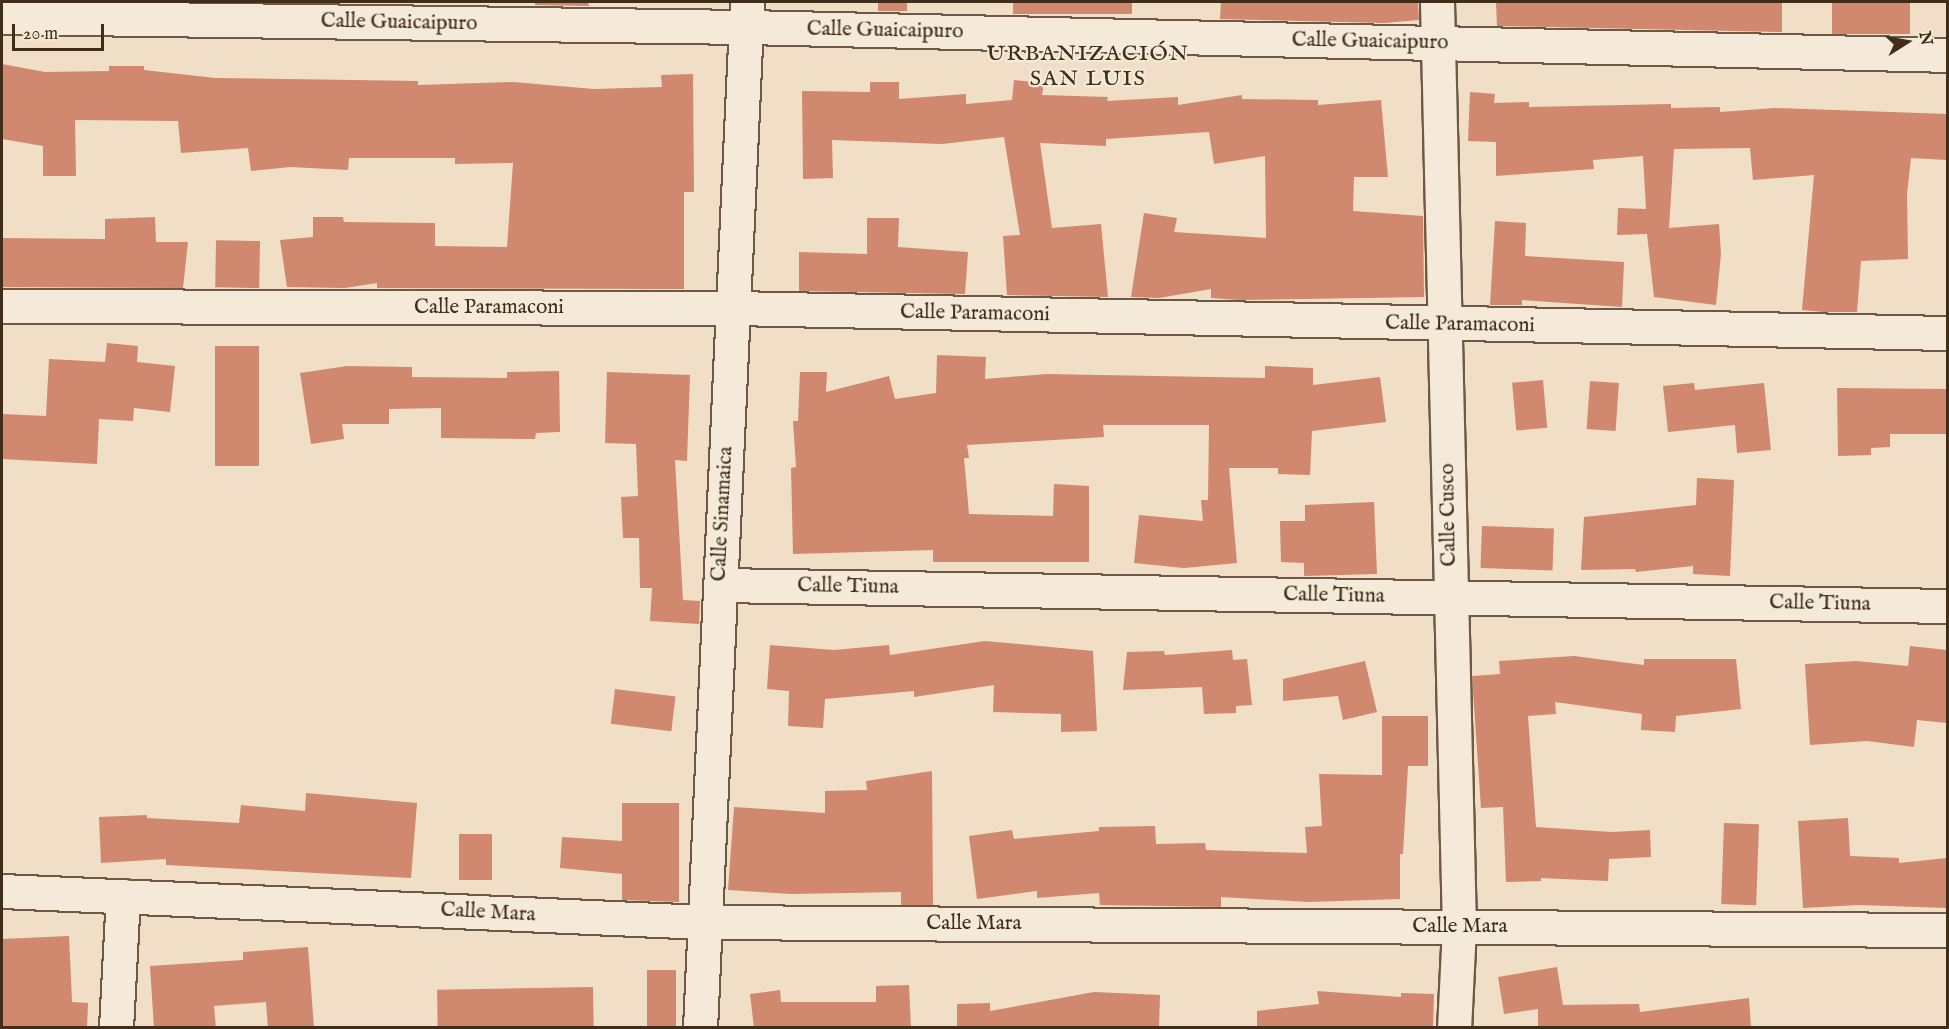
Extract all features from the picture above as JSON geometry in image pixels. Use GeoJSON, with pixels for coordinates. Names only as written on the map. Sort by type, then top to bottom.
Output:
{"type":"FeatureCollection","features":[{"type":"Feature","properties":{"kind":"street","name":"Calle Cusco"},"geometry":{"type":"LineString","coordinates":[[1437,2],[1459,927],[1454,1028]]}},
{"type":"Feature","properties":{"kind":"street","name":"Calle Guaicaipuro"},"geometry":{"type":"LineString","coordinates":[[2,17],[747,14],[1438,43],[1947,55]]}},
{"type":"Feature","properties":{"kind":"street","name":"Calle Sinamaica"},"geometry":{"type":"LineString","coordinates":[[700,1028],[747,14]]}},
{"type":"Feature","properties":{"kind":"street","name":"Calle Paramaconi"},"geometry":{"type":"LineString","coordinates":[[2,306],[733,308],[1444,325],[1947,333]]}},
{"type":"Feature","properties":{"kind":"street","name":"Calle Tiuna"},"geometry":{"type":"LineString","coordinates":[[720,585],[1947,606]]}},
{"type":"Feature","properties":{"kind":"street","name":"Calle Mara"},"geometry":{"type":"LineString","coordinates":[[2,891],[704,922],[1947,930]]}},
{"type":"Feature","properties":{"kind":"street"},"geometry":{"type":"LineString","coordinates":[[116,1028],[123,896]]}},
{"type":"Feature","properties":{"kind":"building"},"geometry":{"type":"Polygon","coordinates":[[[535,2],[588,2],[589,6],[535,5],[535,2]]]}},
{"type":"Feature","properties":{"kind":"building"},"geometry":{"type":"Polygon","coordinates":[[[878,2],[907,2],[907,11],[878,11],[878,2]]]}},
{"type":"Feature","properties":{"kind":"building"},"geometry":{"type":"Polygon","coordinates":[[[1013,2],[1132,2],[1132,14],[1013,14],[1013,2]]]}},
{"type":"Feature","properties":{"kind":"building"},"geometry":{"type":"Polygon","coordinates":[[[1221,2],[1418,2],[1419,20],[1384,23],[1220,19],[1221,2]]]}},
{"type":"Feature","properties":{"kind":"building"},"geometry":{"type":"Polygon","coordinates":[[[1496,2],[1782,2],[1782,32],[1497,26],[1496,2]]]}},
{"type":"Feature","properties":{"kind":"building"},"geometry":{"type":"Polygon","coordinates":[[[1832,2],[1910,2],[1910,34],[1832,34],[1832,2]]]}},
{"type":"Feature","properties":{"kind":"building"},"geometry":{"type":"Polygon","coordinates":[[[2,64],[45,72],[109,71],[109,66],[144,66],[144,70],[215,78],[418,81],[418,85],[513,82],[594,89],[662,87],[661,75],[693,74],[694,192],[684,192],[684,289],[377,288],[377,283],[345,288],[287,287],[280,240],[313,237],[313,217],[343,217],[344,222],[435,223],[435,246],[507,247],[513,163],[455,164],[455,158],[349,158],[348,170],[290,167],[251,171],[248,148],[181,153],[178,121],[75,120],[76,176],[43,176],[43,146],[2,139],[2,64]]]}},
{"type":"Feature","properties":{"kind":"building"},"geometry":{"type":"Polygon","coordinates":[[[1014,80],[1044,83],[1042,95],[1108,97],[1107,101],[1178,97],[1178,105],[1242,95],[1242,99],[1318,100],[1318,105],[1381,100],[1388,177],[1354,177],[1353,211],[1423,216],[1424,297],[1238,300],[1211,298],[1211,289],[1159,298],[1131,297],[1144,213],[1177,218],[1174,232],[1266,238],[1265,156],[1214,164],[1209,132],[1106,139],[1106,146],[1040,143],[1052,228],[1101,224],[1108,297],[1007,295],[1003,236],[1020,235],[1004,137],[942,144],[832,140],[833,178],[803,179],[802,91],[870,92],[870,82],[899,82],[899,99],[966,94],[966,104],[1012,100],[1014,80]]]}},
{"type":"Feature","properties":{"kind":"building"},"geometry":{"type":"Polygon","coordinates":[[[1470,92],[1495,94],[1494,103],[1529,102],[1529,107],[1671,104],[1671,108],[1720,107],[1720,112],[1775,108],[1947,114],[1947,160],[1911,158],[1907,194],[1908,259],[1861,261],[1857,312],[1824,312],[1802,310],[1814,175],[1753,180],[1750,148],[1674,149],[1669,228],[1719,224],[1721,254],[1716,305],[1654,297],[1647,234],[1617,235],[1618,208],[1646,209],[1643,156],[1593,160],[1594,169],[1496,176],[1496,142],[1468,141],[1470,92]]]}},
{"type":"Feature","properties":{"kind":"building"},"geometry":{"type":"Polygon","coordinates":[[[155,217],[156,242],[188,242],[183,288],[2,287],[2,238],[105,239],[105,219],[155,217]]]}},
{"type":"Feature","properties":{"kind":"building"},"geometry":{"type":"Polygon","coordinates":[[[867,218],[899,218],[898,247],[968,252],[965,294],[799,291],[799,252],[867,254],[867,218]]]}},
{"type":"Feature","properties":{"kind":"building"},"geometry":{"type":"Polygon","coordinates":[[[1495,221],[1526,223],[1525,256],[1624,262],[1622,307],[1522,300],[1522,305],[1490,305],[1495,221]]]}},
{"type":"Feature","properties":{"kind":"building"},"geometry":{"type":"Polygon","coordinates":[[[216,240],[260,241],[259,288],[215,287],[216,240]]]}},
{"type":"Feature","properties":{"kind":"building"},"geometry":{"type":"Polygon","coordinates":[[[107,343],[138,346],[137,362],[175,366],[170,412],[134,408],[133,421],[99,419],[97,464],[2,459],[2,414],[46,416],[49,359],[105,362],[107,343]]]}},
{"type":"Feature","properties":{"kind":"building"},"geometry":{"type":"Polygon","coordinates":[[[215,346],[259,346],[259,466],[215,466],[215,346]]]}},
{"type":"Feature","properties":{"kind":"building"},"geometry":{"type":"Polygon","coordinates":[[[937,355],[986,357],[985,379],[1047,374],[1265,378],[1265,366],[1313,368],[1313,385],[1380,377],[1386,422],[1312,431],[1310,475],[1278,474],[1278,468],[1229,468],[1237,563],[1184,568],[1134,563],[1139,515],[1203,521],[1201,500],[1208,500],[1209,425],[1103,425],[1104,437],[967,445],[969,458],[964,458],[969,514],[1053,516],[1054,484],[1089,486],[1089,562],[933,562],[933,550],[793,554],[791,468],[796,467],[793,421],[798,421],[800,372],[827,372],[826,392],[889,376],[895,399],[936,393],[937,355]]]}},
{"type":"Feature","properties":{"kind":"building"},"geometry":{"type":"Polygon","coordinates":[[[347,366],[412,367],[412,377],[507,378],[507,372],[559,371],[560,432],[536,433],[535,439],[441,438],[441,408],[389,409],[389,424],[342,424],[344,439],[311,444],[300,373],[347,366]]]}},
{"type":"Feature","properties":{"kind":"building"},"geometry":{"type":"Polygon","coordinates":[[[607,372],[690,375],[687,461],[675,460],[683,600],[700,601],[699,624],[650,621],[652,588],[640,588],[639,538],[623,538],[621,497],[638,496],[636,444],[605,443],[607,372]]]}},
{"type":"Feature","properties":{"kind":"building"},"geometry":{"type":"Polygon","coordinates":[[[1543,380],[1547,428],[1516,431],[1512,383],[1543,380]]]}},
{"type":"Feature","properties":{"kind":"building"},"geometry":{"type":"Polygon","coordinates":[[[1590,381],[1619,383],[1616,431],[1587,429],[1590,381]]]}},
{"type":"Feature","properties":{"kind":"building"},"geometry":{"type":"Polygon","coordinates":[[[1694,383],[1695,390],[1764,383],[1771,450],[1737,453],[1735,425],[1668,432],[1663,386],[1694,383]]]}},
{"type":"Feature","properties":{"kind":"building"},"geometry":{"type":"Polygon","coordinates":[[[1837,388],[1947,389],[1947,434],[1890,434],[1890,447],[1871,448],[1871,455],[1838,456],[1837,388]]]}},
{"type":"Feature","properties":{"kind":"building"},"geometry":{"type":"Polygon","coordinates":[[[1697,478],[1734,480],[1730,576],[1693,574],[1693,566],[1636,572],[1635,569],[1581,570],[1584,517],[1696,505],[1697,478]]]}},
{"type":"Feature","properties":{"kind":"building"},"geometry":{"type":"Polygon","coordinates":[[[1374,502],[1377,574],[1304,576],[1304,563],[1281,562],[1280,521],[1305,521],[1305,505],[1374,502]]]}},
{"type":"Feature","properties":{"kind":"building"},"geometry":{"type":"Polygon","coordinates":[[[1482,526],[1554,529],[1552,570],[1481,568],[1482,526]]]}},
{"type":"Feature","properties":{"kind":"building"},"geometry":{"type":"Polygon","coordinates":[[[985,641],[1093,651],[1097,731],[1061,732],[1061,714],[993,712],[994,685],[914,697],[914,691],[825,699],[823,728],[788,726],[789,691],[767,689],[770,645],[834,650],[889,645],[890,655],[985,641]]]}},
{"type":"Feature","properties":{"kind":"building"},"geometry":{"type":"Polygon","coordinates":[[[1910,646],[1947,650],[1947,723],[1917,720],[1914,747],[1867,741],[1810,745],[1805,664],[1856,661],[1908,666],[1910,646]]]}},
{"type":"Feature","properties":{"kind":"building"},"geometry":{"type":"Polygon","coordinates":[[[1232,650],[1233,660],[1247,659],[1252,705],[1236,706],[1236,713],[1204,714],[1202,687],[1123,690],[1127,652],[1164,651],[1165,655],[1232,650]]]}},
{"type":"Feature","properties":{"kind":"building"},"geometry":{"type":"Polygon","coordinates":[[[1574,656],[1644,665],[1644,659],[1736,659],[1741,709],[1676,716],[1675,732],[1641,730],[1642,714],[1555,702],[1556,714],[1528,716],[1536,827],[1612,832],[1650,830],[1651,857],[1609,859],[1608,881],[1541,878],[1541,881],[1506,882],[1503,807],[1481,808],[1472,676],[1500,674],[1499,661],[1574,656]]]}},
{"type":"Feature","properties":{"kind":"building"},"geometry":{"type":"Polygon","coordinates":[[[1365,661],[1377,712],[1343,720],[1338,696],[1283,701],[1283,679],[1365,661]]]}},
{"type":"Feature","properties":{"kind":"building"},"geometry":{"type":"Polygon","coordinates":[[[615,689],[676,696],[671,731],[611,724],[615,689]]]}},
{"type":"Feature","properties":{"kind":"building"},"geometry":{"type":"Polygon","coordinates":[[[1382,716],[1428,716],[1428,766],[1408,766],[1403,854],[1400,854],[1400,899],[1309,902],[1221,897],[1221,907],[1100,905],[1099,893],[1037,898],[1037,891],[977,899],[969,836],[1012,830],[1014,839],[1099,831],[1099,827],[1155,826],[1156,844],[1205,843],[1206,850],[1307,853],[1305,827],[1322,826],[1319,774],[1382,775],[1382,716]]]}},
{"type":"Feature","properties":{"kind":"building"},"geometry":{"type":"Polygon","coordinates":[[[932,771],[933,905],[901,905],[901,892],[791,894],[728,890],[734,807],[825,813],[825,791],[867,790],[866,781],[932,771]]]}},
{"type":"Feature","properties":{"kind":"building"},"geometry":{"type":"Polygon","coordinates":[[[306,793],[417,803],[411,878],[166,865],[166,859],[101,863],[99,817],[147,815],[147,818],[239,823],[241,805],[305,811],[306,793]]]}},
{"type":"Feature","properties":{"kind":"building"},"geometry":{"type":"Polygon","coordinates":[[[622,803],[679,803],[679,902],[622,900],[622,874],[560,868],[562,837],[622,841],[622,803]]]}},
{"type":"Feature","properties":{"kind":"building"},"geometry":{"type":"Polygon","coordinates":[[[1848,818],[1850,856],[1899,858],[1899,863],[1947,858],[1947,908],[1859,905],[1803,908],[1798,821],[1848,818]]]}},
{"type":"Feature","properties":{"kind":"building"},"geometry":{"type":"Polygon","coordinates":[[[1724,823],[1759,824],[1756,905],[1721,904],[1724,823]]]}},
{"type":"Feature","properties":{"kind":"building"},"geometry":{"type":"Polygon","coordinates":[[[459,834],[492,834],[492,880],[459,880],[459,834]]]}},
{"type":"Feature","properties":{"kind":"building"},"geometry":{"type":"Polygon","coordinates":[[[69,936],[72,1002],[88,1003],[87,1028],[2,1028],[2,939],[69,936]]]}},
{"type":"Feature","properties":{"kind":"building"},"geometry":{"type":"Polygon","coordinates":[[[308,947],[314,1028],[268,1028],[266,1002],[214,1006],[216,1028],[154,1028],[150,966],[243,960],[243,952],[308,947]]]}},
{"type":"Feature","properties":{"kind":"building"},"geometry":{"type":"Polygon","coordinates":[[[1557,967],[1563,1005],[1639,1004],[1640,1012],[1749,998],[1751,1028],[1538,1028],[1538,1009],[1504,1014],[1498,977],[1557,967]]]}},
{"type":"Feature","properties":{"kind":"building"},"geometry":{"type":"Polygon","coordinates":[[[647,970],[676,970],[676,1028],[647,1028],[647,970]]]}},
{"type":"Feature","properties":{"kind":"building"},"geometry":{"type":"Polygon","coordinates":[[[909,985],[911,1028],[754,1028],[750,994],[780,990],[781,1002],[876,1002],[876,986],[909,985]]]}},
{"type":"Feature","properties":{"kind":"building"},"geometry":{"type":"Polygon","coordinates":[[[593,987],[594,1028],[438,1028],[437,990],[593,987]]]}},
{"type":"Feature","properties":{"kind":"building"},"geometry":{"type":"Polygon","coordinates":[[[1317,991],[1401,997],[1401,993],[1434,994],[1433,1028],[1257,1028],[1257,1011],[1319,1004],[1317,991]]]}},
{"type":"Feature","properties":{"kind":"building"},"geometry":{"type":"Polygon","coordinates":[[[1094,992],[1160,995],[1159,1028],[957,1028],[957,1004],[990,1003],[990,1011],[1094,992]]]}},
{"type":"Feature","properties":{"kind":"district","name":"URBANIZACIÓN SAN LUIS"},"geometry":{"type":"Point","coordinates":[1088,66]}}]}
